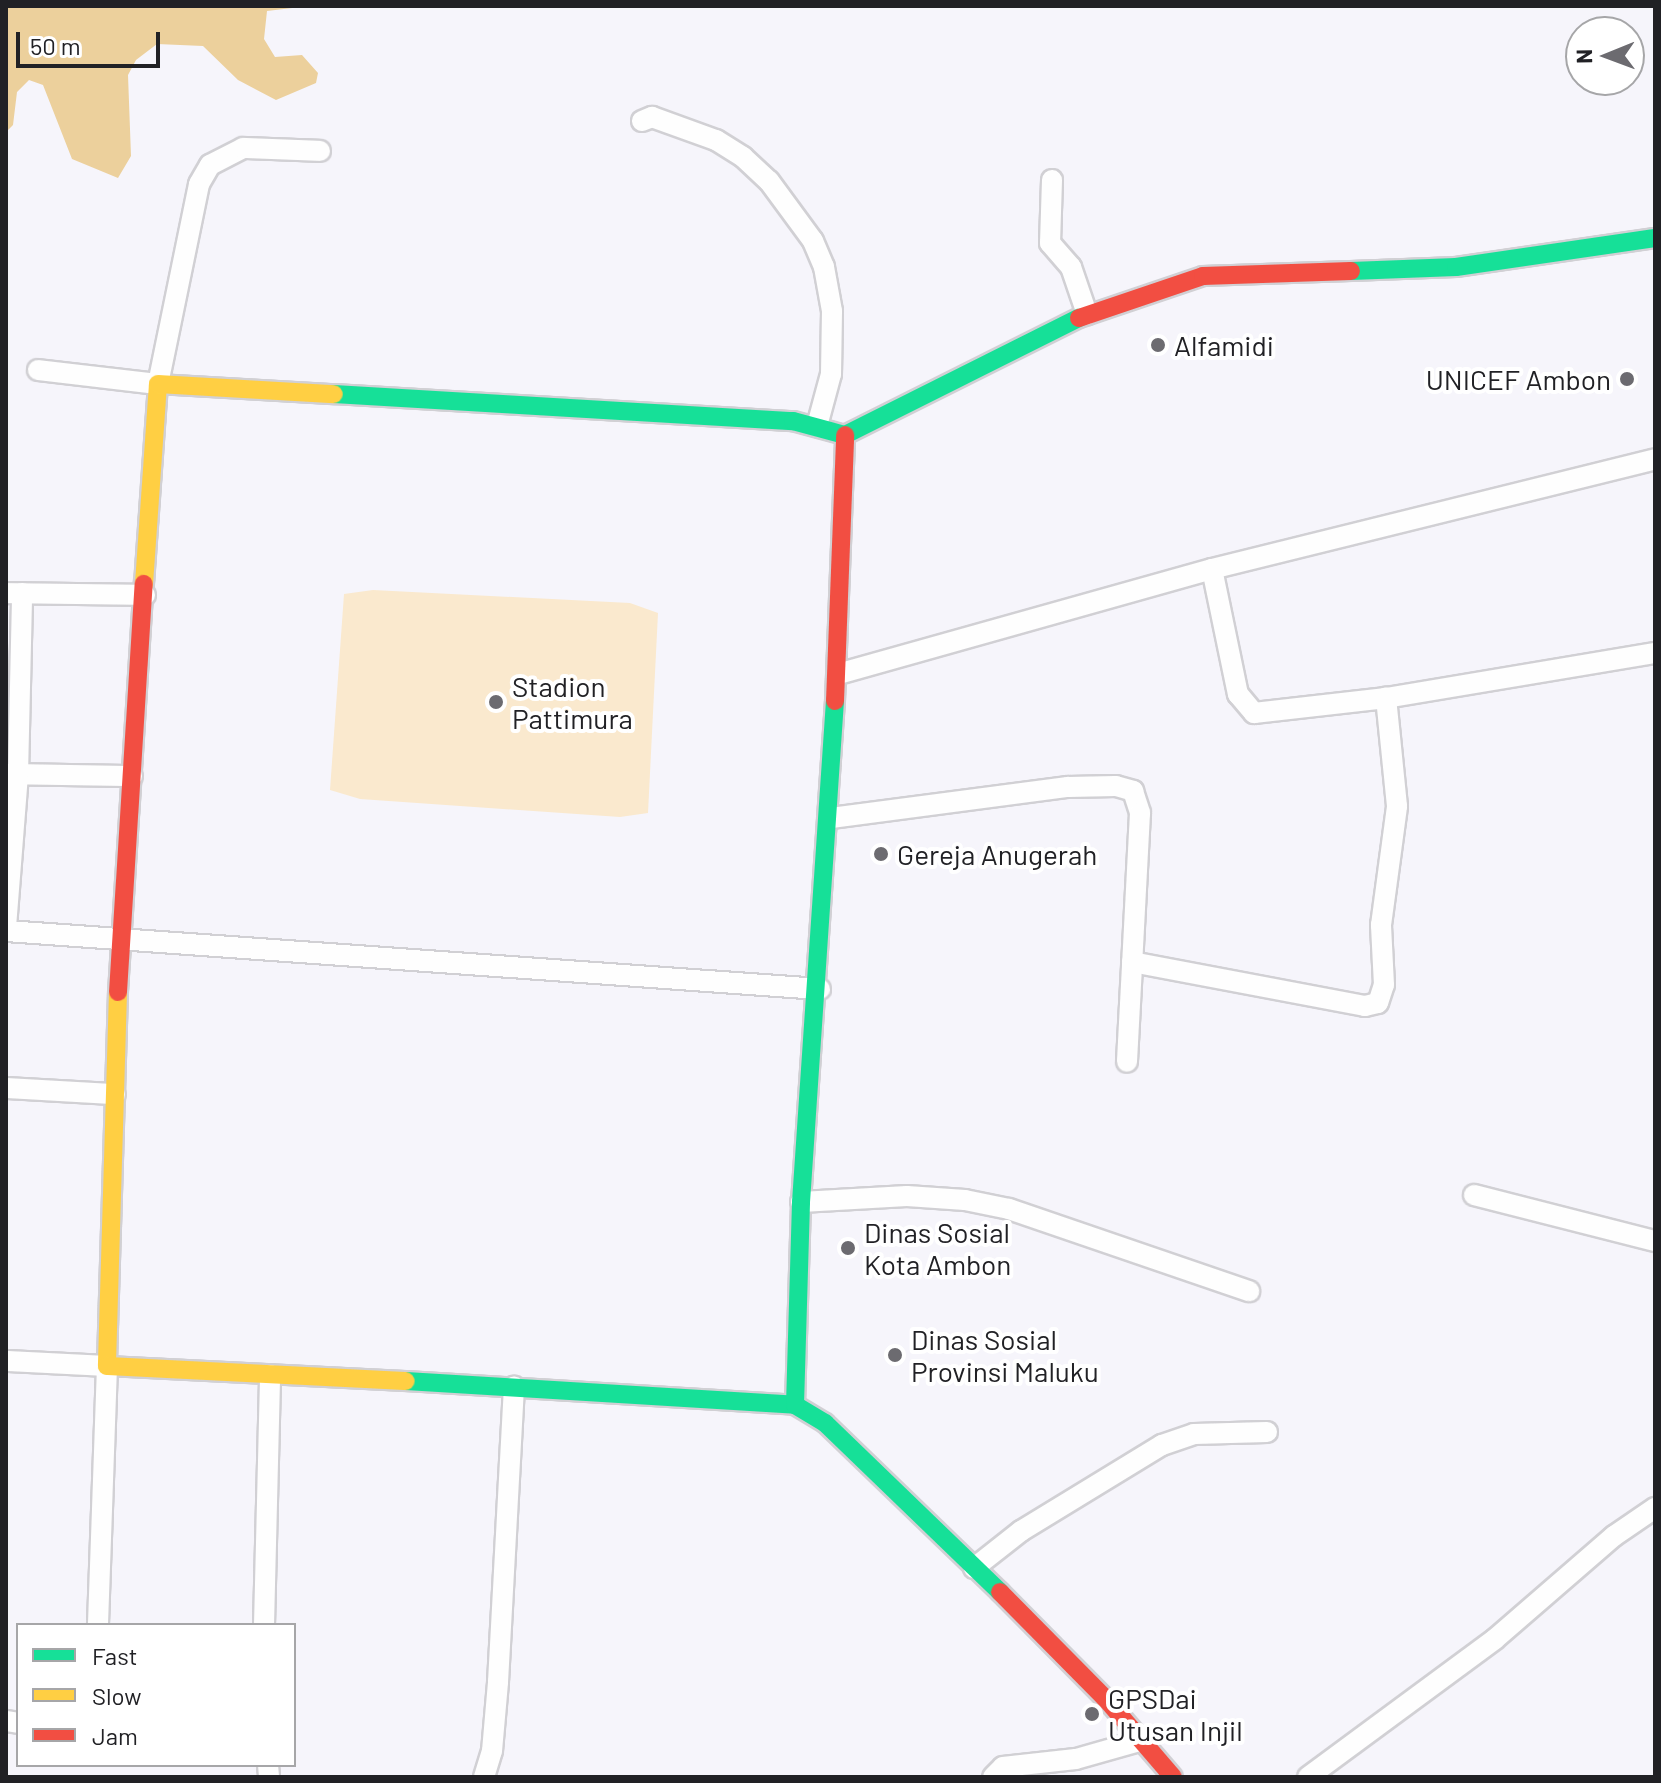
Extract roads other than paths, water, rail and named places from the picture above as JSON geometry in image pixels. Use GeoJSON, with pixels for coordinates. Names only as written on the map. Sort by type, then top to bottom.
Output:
{"type":"FeatureCollection","features":[{"type":"Feature","properties":{"kind":"street"},"geometry":{"type":"LineString","coordinates":[[642,121],[652,117],[716,140],[743,157],[769,181],[813,241],[824,267],[832,311],[831,374],[817,426]]}},
{"type":"Feature","properties":{"kind":"street"},"geometry":{"type":"LineString","coordinates":[[98,1623],[120,940],[158,384],[199,184],[210,165],[243,148],[320,151]]}},
{"type":"Feature","properties":{"kind":"street"},"geometry":{"type":"LineString","coordinates":[[1052,180],[1050,243],[1071,267],[1087,314]]}},
{"type":"Feature","properties":{"kind":"street"},"geometry":{"type":"LineString","coordinates":[[38,370],[158,384],[581,407],[817,426],[845,435],[1087,314],[1203,276],[1456,267],[1655,238]]}},
{"type":"Feature","properties":{"kind":"street"},"geometry":{"type":"LineString","coordinates":[[795,1405],[801,1202],[831,818],[845,435]]}},
{"type":"Feature","properties":{"kind":"street"},"geometry":{"type":"LineString","coordinates":[[838,674],[1212,569],[1655,459]]}},
{"type":"Feature","properties":{"kind":"street"},"geometry":{"type":"LineString","coordinates":[[1212,569],[1238,694],[1248,710],[1260,714],[1386,698],[1655,653]]}},
{"type":"Feature","properties":{"kind":"street"},"geometry":{"type":"LineString","coordinates":[[145,595],[14,593],[6,929],[120,940],[820,989]]}},
{"type":"Feature","properties":{"kind":"street"},"geometry":{"type":"LineString","coordinates":[[1132,962],[1365,1006],[1378,1003],[1384,985],[1381,925],[1397,806],[1386,698]]}},
{"type":"Feature","properties":{"kind":"street"},"geometry":{"type":"LineString","coordinates":[[12,774],[132,776]]}},
{"type":"Feature","properties":{"kind":"street"},"geometry":{"type":"LineString","coordinates":[[831,818],[1068,787],[1127,787],[1139,799],[1140,813],[1127,1062]]}},
{"type":"Feature","properties":{"kind":"street"},"geometry":{"type":"LineString","coordinates":[[6,1088],[115,1094]]}},
{"type":"Feature","properties":{"kind":"street"},"geometry":{"type":"LineString","coordinates":[[1474,1195],[1655,1241]]}},
{"type":"Feature","properties":{"kind":"street"},"geometry":{"type":"LineString","coordinates":[[801,1202],[907,1196],[980,1203],[1249,1291]]}},
{"type":"Feature","properties":{"kind":"street"},"geometry":{"type":"LineString","coordinates":[[6,1361],[514,1386],[795,1405],[857,1451],[1143,1740],[1173,1777]]}},
{"type":"Feature","properties":{"kind":"street"},"geometry":{"type":"LineString","coordinates":[[264,1623],[270,1375]]}},
{"type":"Feature","properties":{"kind":"street"},"geometry":{"type":"LineString","coordinates":[[484,1777],[497,1696],[514,1386]]}},
{"type":"Feature","properties":{"kind":"street"},"geometry":{"type":"LineString","coordinates":[[974,1568],[1021,1531],[1162,1445],[1194,1434],[1267,1432]]}},
{"type":"Feature","properties":{"kind":"street"},"geometry":{"type":"LineString","coordinates":[[1308,1777],[1495,1639],[1614,1536],[1655,1508]]}},
{"type":"Feature","properties":{"kind":"street"},"geometry":{"type":"LineString","coordinates":[[993,1777],[1003,1767],[1076,1759],[1143,1740]]}},
{"type":"Feature","properties":{"kind":"place","name":"Alfamidi"},"geometry":{"type":"Point","coordinates":[1158,345]}},
{"type":"Feature","properties":{"kind":"place","name":"UNICEF Ambon"},"geometry":{"type":"Point","coordinates":[1627,379]}},
{"type":"Feature","properties":{"kind":"place","name":"Stadion Pattimura"},"geometry":{"type":"Point","coordinates":[496,702]}},
{"type":"Feature","properties":{"kind":"place","name":"Gereja Anugerah"},"geometry":{"type":"Point","coordinates":[881,854]}},
{"type":"Feature","properties":{"kind":"place","name":"Dinas Sosial Kota Ambon"},"geometry":{"type":"Point","coordinates":[848,1248]}},
{"type":"Feature","properties":{"kind":"place","name":"Dinas Sosial Provinsi Maluku"},"geometry":{"type":"Point","coordinates":[895,1355]}},
{"type":"Feature","properties":{"kind":"place","name":"GPSDai Utusan Injil"},"geometry":{"type":"Point","coordinates":[1092,1714]}}]}
